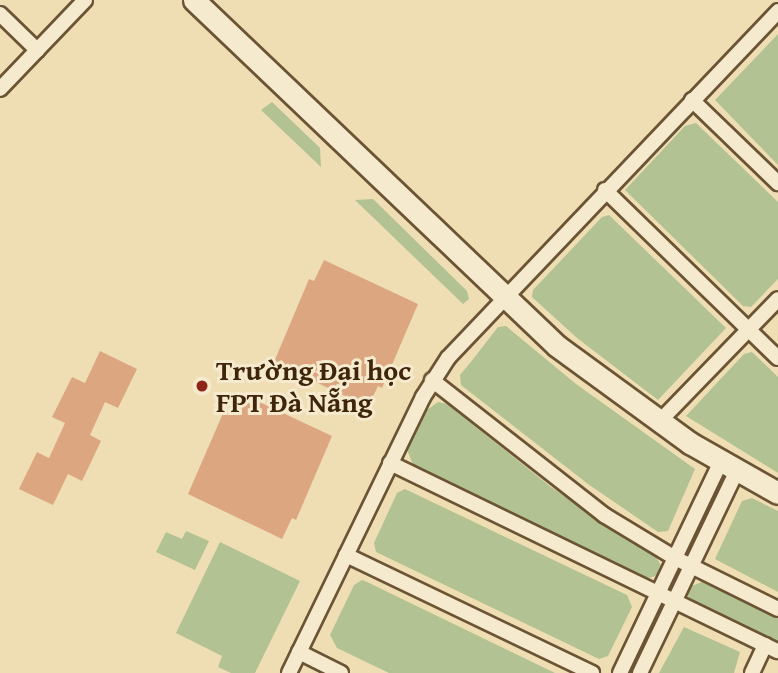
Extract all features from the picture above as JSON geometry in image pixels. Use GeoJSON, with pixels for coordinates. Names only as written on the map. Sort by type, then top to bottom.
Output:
{"type":"FeatureCollection","features":[{"type":"Feature","properties":{"kind":"street"},"geometry":{"type":"LineString","coordinates":[[0,89],[85,0]]}},
{"type":"Feature","properties":{"kind":"street"},"geometry":{"type":"LineString","coordinates":[[194,0],[501,297],[556,346],[659,422],[728,468],[778,493]]}},
{"type":"Feature","properties":{"kind":"street"},"geometry":{"type":"LineString","coordinates":[[289,673],[432,380],[501,297],[778,11]]}},
{"type":"Feature","properties":{"kind":"street"},"geometry":{"type":"LineString","coordinates":[[0,14],[37,50]]}},
{"type":"Feature","properties":{"kind":"street"},"geometry":{"type":"LineString","coordinates":[[692,100],[778,183]]}},
{"type":"Feature","properties":{"kind":"street"},"geometry":{"type":"LineString","coordinates":[[605,190],[778,358]]}},
{"type":"Feature","properties":{"kind":"street"},"geometry":{"type":"LineString","coordinates":[[659,422],[778,299]]}},
{"type":"Feature","properties":{"kind":"street"},"geometry":{"type":"LineString","coordinates":[[432,380],[569,490],[675,558],[778,609]]}},
{"type":"Feature","properties":{"kind":"street"},"geometry":{"type":"LineString","coordinates":[[390,463],[772,648],[752,673]]}},
{"type":"Feature","properties":{"kind":"street"},"geometry":{"type":"LineString","coordinates":[[620,673],[675,558],[728,468]]}},
{"type":"Feature","properties":{"kind":"street"},"geometry":{"type":"LineString","coordinates":[[640,673],[691,567],[728,468]]}},
{"type":"Feature","properties":{"kind":"street"},"geometry":{"type":"LineString","coordinates":[[346,555],[592,673]]}},
{"type":"Feature","properties":{"kind":"street"},"geometry":{"type":"LineString","coordinates":[[299,652],[341,673]]}},
{"type":"Feature","properties":{"kind":"green space"},"geometry":{"type":"Polygon","coordinates":[[[778,34],[778,165],[715,100],[778,34]]]}},
{"type":"Feature","properties":{"kind":"green space"},"geometry":{"type":"Polygon","coordinates":[[[272,102],[320,148],[321,167],[261,110],[272,102]]]}},
{"type":"Feature","properties":{"kind":"green space"},"geometry":{"type":"Polygon","coordinates":[[[696,123],[778,202],[778,279],[751,307],[743,306],[625,190],[685,126],[696,123]]]}},
{"type":"Feature","properties":{"kind":"green space"},"geometry":{"type":"Polygon","coordinates":[[[373,199],[467,291],[469,299],[463,304],[355,200],[373,199]]]}},
{"type":"Feature","properties":{"kind":"green space"},"geometry":{"type":"Polygon","coordinates":[[[609,215],[726,328],[658,400],[577,338],[532,297],[533,290],[602,217],[609,215]]]}},
{"type":"Feature","properties":{"kind":"green space"},"geometry":{"type":"Polygon","coordinates":[[[506,326],[576,384],[695,469],[668,531],[658,532],[588,484],[461,385],[460,375],[498,327],[506,326]]]}},
{"type":"Feature","properties":{"kind":"green space"},"geometry":{"type":"Polygon","coordinates":[[[752,352],[778,377],[778,473],[686,416],[744,354],[752,352]]]}},
{"type":"Feature","properties":{"kind":"green space"},"geometry":{"type":"Polygon","coordinates":[[[438,402],[447,404],[551,487],[656,557],[662,567],[659,575],[645,579],[414,467],[407,450],[427,410],[438,402]]]}},
{"type":"Feature","properties":{"kind":"green space"},"geometry":{"type":"Polygon","coordinates":[[[405,489],[627,595],[632,607],[608,656],[599,659],[376,552],[374,543],[397,493],[405,489]]]}},
{"type":"Feature","properties":{"kind":"green space"},"geometry":{"type":"Polygon","coordinates":[[[752,498],[778,511],[778,592],[715,559],[742,501],[752,498]]]}},
{"type":"Feature","properties":{"kind":"green space"},"geometry":{"type":"Polygon","coordinates":[[[186,531],[209,541],[195,570],[156,552],[166,532],[182,539],[186,531]]]}},
{"type":"Feature","properties":{"kind":"green space"},"geometry":{"type":"Polygon","coordinates":[[[220,542],[300,581],[255,673],[231,673],[218,667],[222,656],[176,633],[220,542]]]}},
{"type":"Feature","properties":{"kind":"green space"},"geometry":{"type":"Polygon","coordinates":[[[362,580],[555,673],[389,673],[337,648],[330,635],[354,585],[362,580]]]}},
{"type":"Feature","properties":{"kind":"green space"},"geometry":{"type":"Polygon","coordinates":[[[702,582],[778,618],[778,643],[693,602],[688,596],[689,587],[702,582]]]}},
{"type":"Feature","properties":{"kind":"green space"},"geometry":{"type":"Polygon","coordinates":[[[650,624],[654,626],[632,673],[627,673],[650,624]]]}},
{"type":"Feature","properties":{"kind":"green space"},"geometry":{"type":"Polygon","coordinates":[[[684,627],[740,652],[734,673],[659,673],[684,627]]]}},
{"type":"Feature","properties":{"kind":"building"},"geometry":{"type":"Polygon","coordinates":[[[324,260],[418,304],[382,388],[378,386],[368,407],[274,362],[309,279],[314,281],[324,260]]]}},
{"type":"Feature","properties":{"kind":"building"},"geometry":{"type":"Polygon","coordinates":[[[100,351],[137,369],[118,408],[105,402],[90,435],[101,441],[82,481],[68,474],[53,505],[19,489],[37,452],[49,458],[65,423],[52,417],[72,377],[85,383],[100,351]]]}},
{"type":"Feature","properties":{"kind":"building"},"geometry":{"type":"Polygon","coordinates":[[[238,392],[332,436],[296,520],[292,518],[282,539],[188,494],[224,411],[228,413],[238,392]]]}},
{"type":"Feature","properties":{"kind":"place","name":"Trường Đại học FPT Đà Nẵng"},"geometry":{"type":"Point","coordinates":[202,386]}}]}
